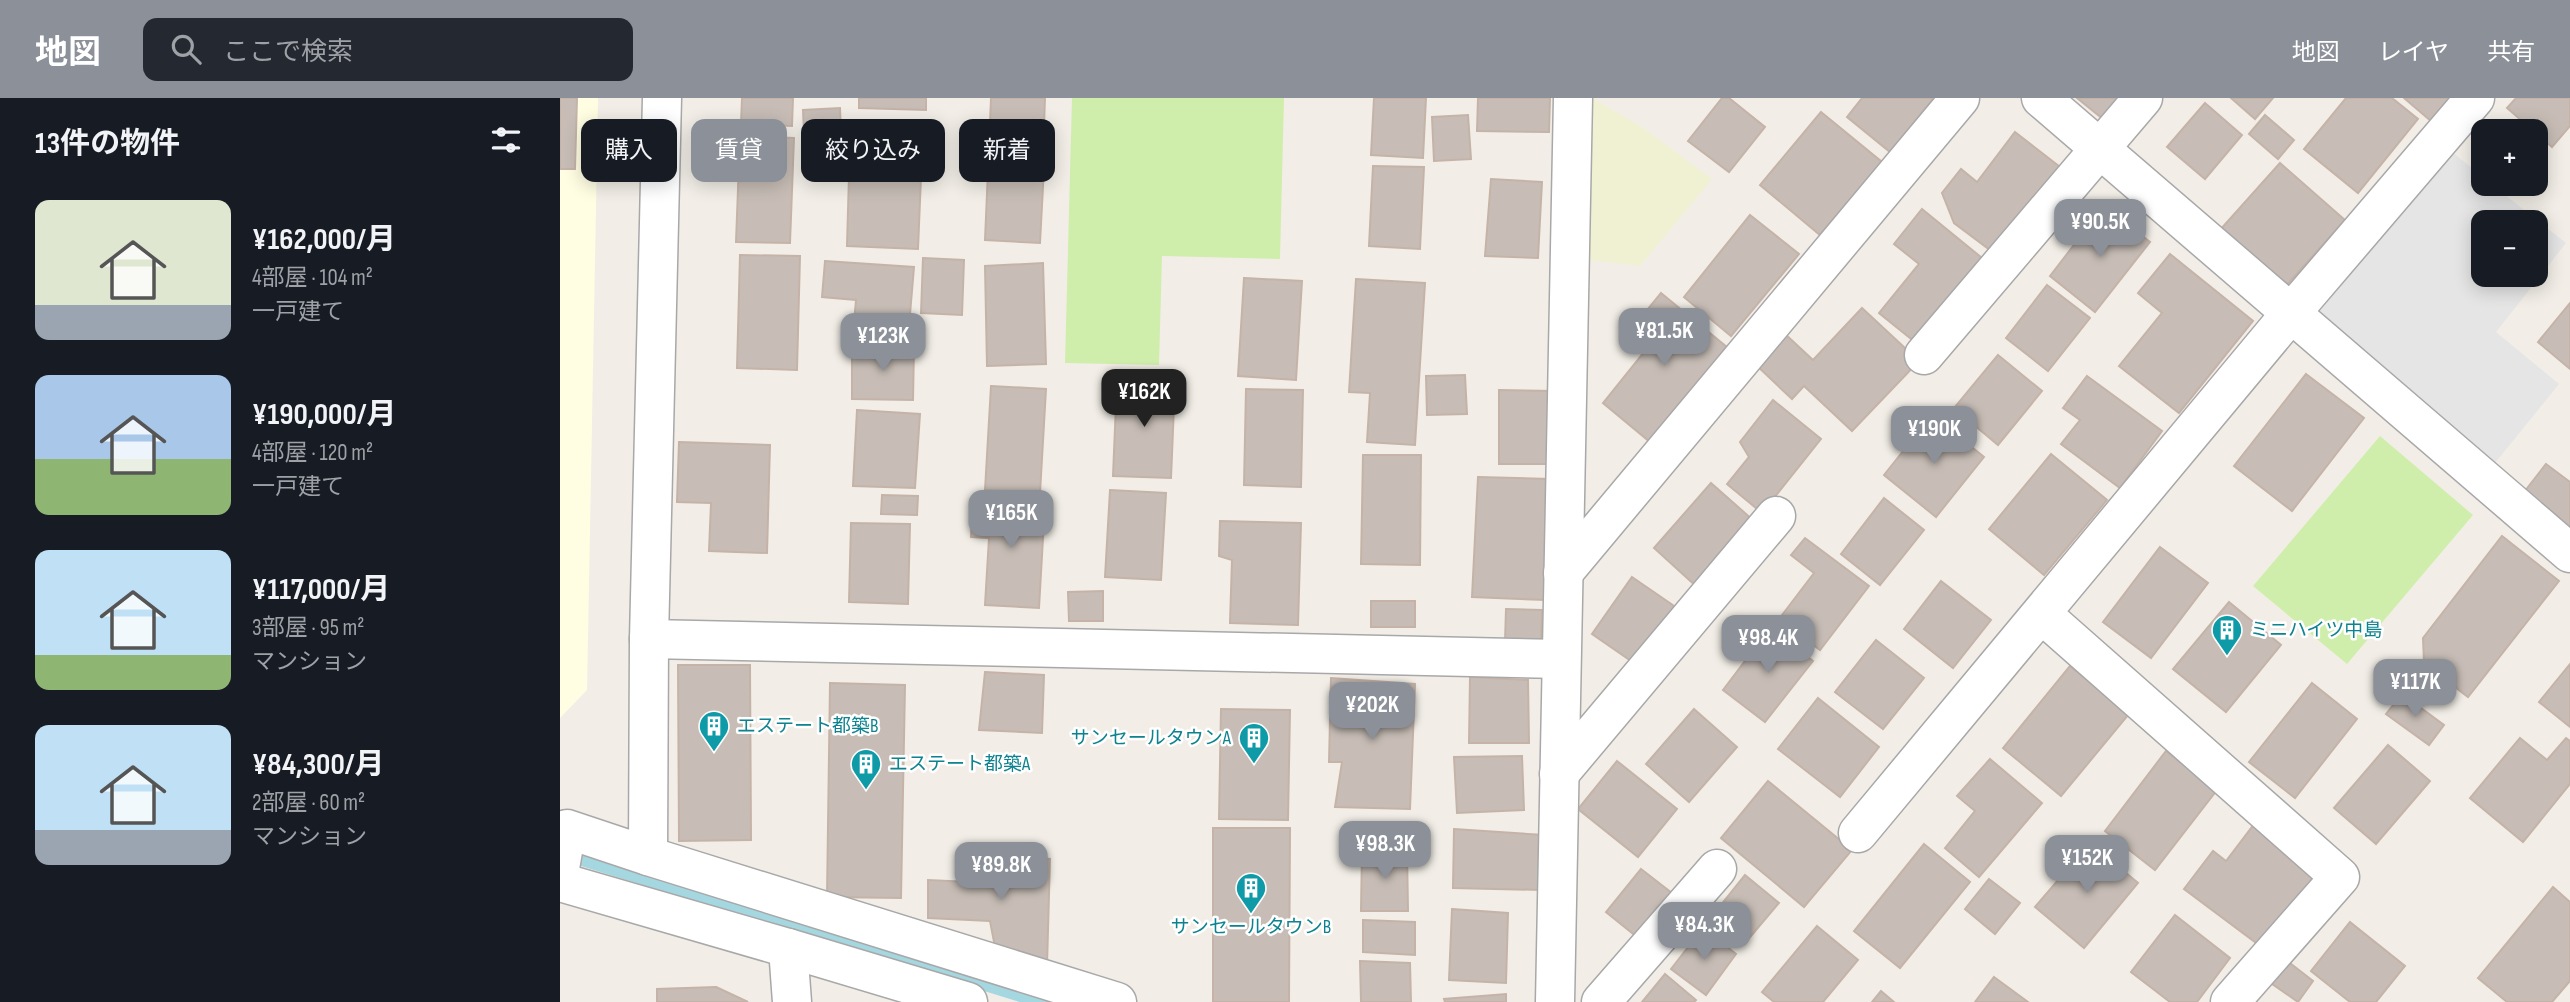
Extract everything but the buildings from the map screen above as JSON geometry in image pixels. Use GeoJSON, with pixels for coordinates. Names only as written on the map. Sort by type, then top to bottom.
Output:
{"type":"FeatureCollection","features":[{"type":"Feature","properties":{"kind":"street"},"geometry":{"type":"LineString","coordinates":[[648,856],[649,639],[662,98]]}},
{"type":"Feature","properties":{"kind":"street"},"geometry":{"type":"LineString","coordinates":[[1555,1002],[1573,98]]}},
{"type":"Feature","properties":{"kind":"street"},"geometry":{"type":"LineString","coordinates":[[1563,573],[1960,98]]}},
{"type":"Feature","properties":{"kind":"street"},"geometry":{"type":"LineString","coordinates":[[2041,98],[2570,552]]}},
{"type":"Feature","properties":{"kind":"street"},"geometry":{"type":"LineString","coordinates":[[1924,355],[2143,98]]}},
{"type":"Feature","properties":{"kind":"street"},"geometry":{"type":"LineString","coordinates":[[1858,833],[2043,615],[2291,313],[2475,98]]}},
{"type":"Feature","properties":{"kind":"street"},"geometry":{"type":"LineString","coordinates":[[1559,774],[1776,516]]}},
{"type":"Feature","properties":{"kind":"street"},"geometry":{"type":"LineString","coordinates":[[2043,615],[2340,877],[2230,1002]]}},
{"type":"Feature","properties":{"kind":"street"},"geometry":{"type":"LineString","coordinates":[[649,639],[1561,659]]}},
{"type":"Feature","properties":{"kind":"street"},"geometry":{"type":"LineString","coordinates":[[562,858],[567,829],[1116,1002]]}},
{"type":"Feature","properties":{"kind":"street"},"geometry":{"type":"LineString","coordinates":[[1601,1002],[1717,869]]}},
{"type":"Feature","properties":{"kind":"street"},"geometry":{"type":"LineString","coordinates":[[560,882],[968,1002]]}},
{"type":"Feature","properties":{"kind":"street"},"geometry":{"type":"LineString","coordinates":[[788,948],[792,1002]]}},
{"type":"Feature","properties":{"kind":"shaded area"},"geometry":{"type":"Polygon","coordinates":[[[560,98],[598,98],[598,119],[581,119],[581,182],[596,182],[587,690],[560,718],[560,98]]]}},
{"type":"Feature","properties":{"kind":"shaded area"},"geometry":{"type":"Polygon","coordinates":[[[1592,98],[1642,127],[1712,179],[1640,266],[1581,259],[1592,98]]]}},
{"type":"Feature","properties":{"kind":"shaded area"},"geometry":{"type":"Polygon","coordinates":[[[2447,148],[2471,167],[2471,196],[2506,196],[2524,210],[2471,210],[2471,287],[2531,287],[2496,332],[2559,384],[2495,463],[2313,311],[2447,148]]]}},
{"type":"Feature","properties":{"kind":"shaded area"},"geometry":{"type":"Polygon","coordinates":[[[2548,229],[2566,243],[2548,266],[2548,229]]]}},
{"type":"Feature","properties":{"kind":"green space"},"geometry":{"type":"Polygon","coordinates":[[[1072,98],[1284,98],[1280,259],[1162,256],[1159,365],[1065,363],[1072,98]]]}},
{"type":"Feature","properties":{"kind":"green space"},"geometry":{"type":"Polygon","coordinates":[[[2380,436],[2473,515],[2347,664],[2253,586],[2380,436]]]}},
{"type":"Feature","properties":{"kind":"waterway"},"geometry":{"type":"LineString","coordinates":[[563,853],[1043,1002]]}},
{"type":"Feature","properties":{"kind":"place","name":"ミニハイツ中島"},"geometry":{"type":"Point","coordinates":[2227,657]}},
{"type":"Feature","properties":{"kind":"place","name":"エステート都築B"},"geometry":{"type":"Point","coordinates":[714,753]}},
{"type":"Feature","properties":{"kind":"place","name":"サンセールタウンA"},"geometry":{"type":"Point","coordinates":[1254,765]}},
{"type":"Feature","properties":{"kind":"place","name":"エステート都築A"},"geometry":{"type":"Point","coordinates":[866,791]}},
{"type":"Feature","properties":{"kind":"place","name":"サンセールタウンB"},"geometry":{"type":"Point","coordinates":[1251,915]}}]}
